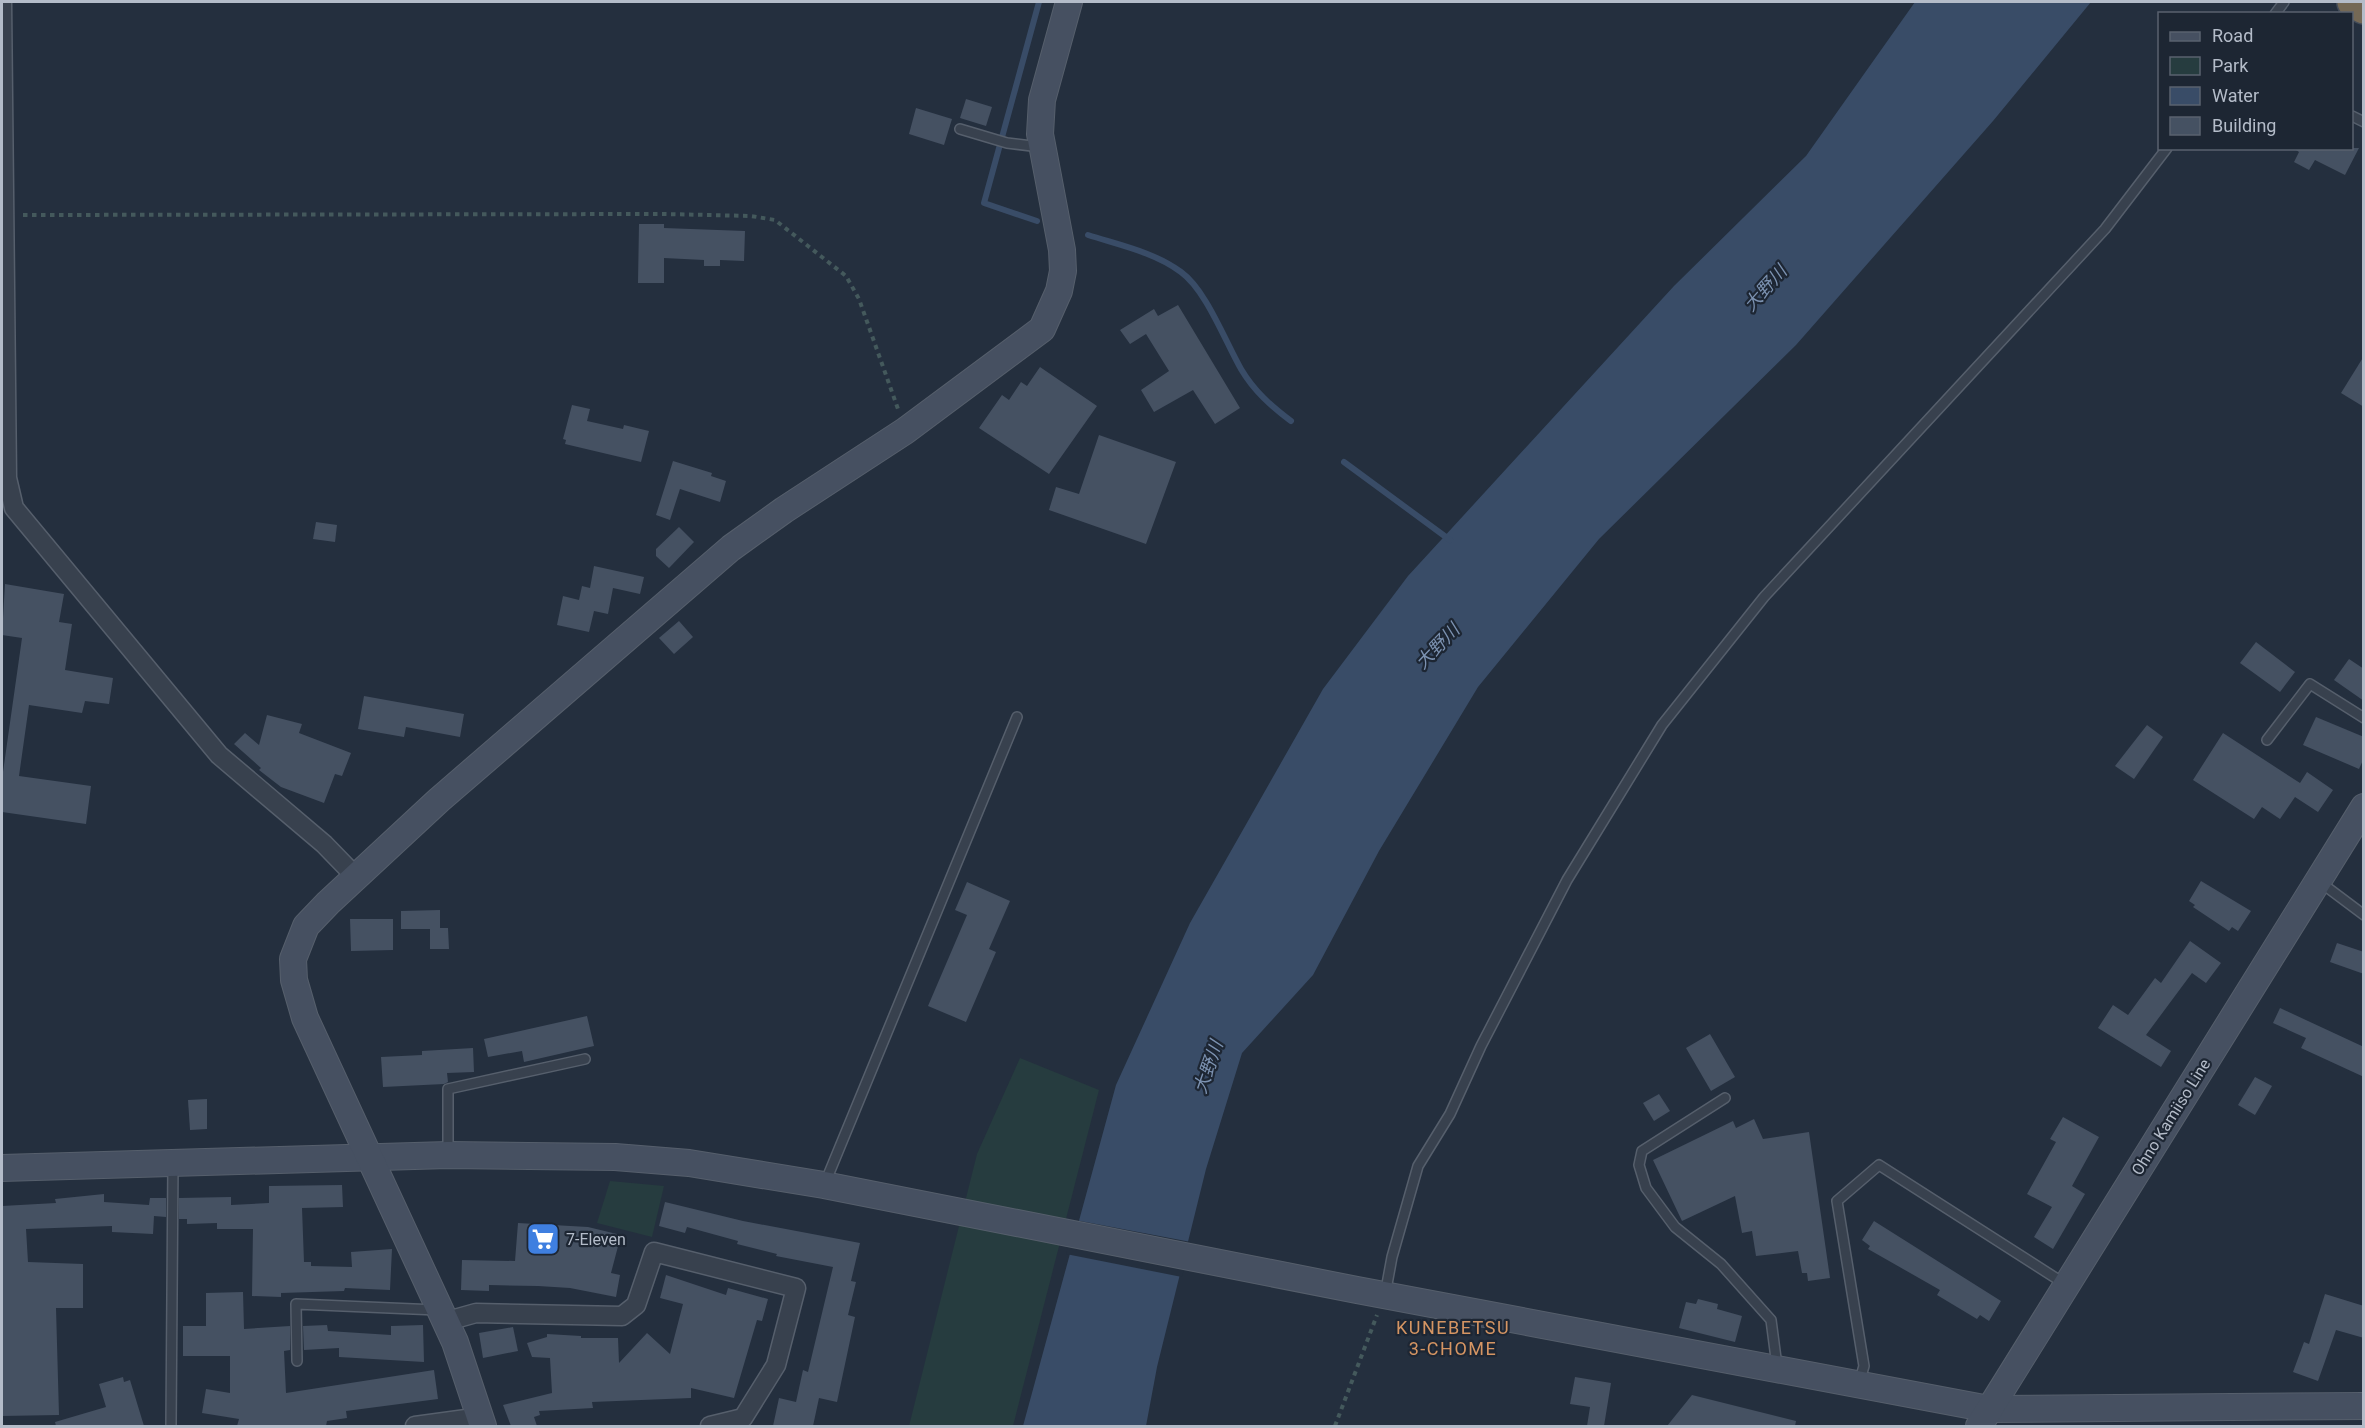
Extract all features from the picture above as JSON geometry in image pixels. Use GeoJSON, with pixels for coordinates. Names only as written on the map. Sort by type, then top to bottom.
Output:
{"type":"FeatureCollection","features":[{"type":"Feature","properties":{"kind":"highway"},"geometry":{"type":"LineString","coordinates":[[2354,2],[2364,7]]}},
{"type":"Feature","properties":{"kind":"street"},"geometry":{"type":"LineString","coordinates":[[2,2],[7,478],[14,508],[219,755],[324,844],[357,878]]}},
{"type":"Feature","properties":{"kind":"street"},"geometry":{"type":"LineString","coordinates":[[415,1426],[482,1422],[454,1342],[371,1157],[305,1018],[294,980],[293,959],[306,926],[439,800],[731,548],[905,431],[1042,329],[1053,308],[1063,271],[1062,250],[1040,134],[1042,99],[1069,2]]}},
{"type":"Feature","properties":{"kind":"street","name":"Ohno Kamiiso Line"},"geometry":{"type":"LineString","coordinates":[[1984,1418],[2364,807]]}},
{"type":"Feature","properties":{"kind":"street"},"geometry":{"type":"LineString","coordinates":[[2,1168],[448,1155],[615,1157],[689,1163],[824,1185],[1357,1290],[1859,1385],[1984,1418],[2364,1406]]}},
{"type":"Feature","properties":{"kind":"street"},"geometry":{"type":"LineString","coordinates":[[442,1316],[476,1313],[622,1317],[636,1305],[654,1252],[796,1288],[776,1365],[743,1418],[710,1426]]}},
{"type":"Feature","properties":{"kind":"lane"},"geometry":{"type":"LineString","coordinates":[[960,129],[1007,143],[1042,147]]}},
{"type":"Feature","properties":{"kind":"lane"},"geometry":{"type":"LineString","coordinates":[[1385,1295],[1392,1257],[1418,1166],[1450,1114],[1481,1046],[1567,880],[1662,725],[1764,597],[2105,229],[2165,150]]}},
{"type":"Feature","properties":{"kind":"lane"},"geometry":{"type":"LineString","coordinates":[[2267,740],[2310,684],[2364,718]]}},
{"type":"Feature","properties":{"kind":"lane"},"geometry":{"type":"LineString","coordinates":[[824,1185],[1017,717]]}},
{"type":"Feature","properties":{"kind":"lane"},"geometry":{"type":"LineString","coordinates":[[2318,881],[2364,915]]}},
{"type":"Feature","properties":{"kind":"lane"},"geometry":{"type":"LineString","coordinates":[[448,1155],[448,1089],[585,1059]]}},
{"type":"Feature","properties":{"kind":"lane"},"geometry":{"type":"LineString","coordinates":[[1725,1098],[1641,1151],[1639,1165],[1646,1188],[1675,1227],[1721,1264],[1771,1320],[1778,1370]]}},
{"type":"Feature","properties":{"kind":"lane"},"geometry":{"type":"LineString","coordinates":[[171,1426],[173,1162]]}},
{"type":"Feature","properties":{"kind":"lane"},"geometry":{"type":"LineString","coordinates":[[1859,1385],[1864,1365],[1838,1201],[1879,1165],[2067,1285]]}},
{"type":"Feature","properties":{"kind":"lane"},"geometry":{"type":"LineString","coordinates":[[297,1361],[296,1304],[442,1316]]}},
{"type":"Feature","properties":{"kind":"path"},"geometry":{"type":"LineString","coordinates":[[5,215],[665,214],[751,216],[775,220],[846,276],[859,299],[905,431]]}},
{"type":"Feature","properties":{"kind":"path"},"geometry":{"type":"LineString","coordinates":[[1335,1426],[1385,1295]]}},
{"type":"Feature","properties":{"kind":"green space"},"geometry":{"type":"Polygon","coordinates":[[[1020,1058],[1099,1090],[1013,1426],[909,1426],[977,1154],[1020,1058]]]}},
{"type":"Feature","properties":{"kind":"green space"},"geometry":{"type":"Polygon","coordinates":[[[610,1181],[664,1186],[652,1237],[597,1223],[610,1181]]]}},
{"type":"Feature","properties":{"kind":"water","name":"大野川"},"geometry":{"type":"Polygon","coordinates":[[[1915,2],[2091,2],[1993,121],[1796,345],[1599,539],[1478,687],[1379,851],[1313,975],[1242,1053],[1206,1169],[1157,1367],[1146,1426],[1023,1426],[1116,1085],[1190,923],[1323,689],[1408,576],[1674,286],[1806,156],[1915,2]]]}},
{"type":"Feature","properties":{"kind":"pier"},"geometry":{"type":"Polygon","coordinates":[[[1075,1220],[1191,1242],[1182,1277],[1066,1254],[1075,1220]]]}},
{"type":"Feature","properties":{"kind":"building"},"geometry":{"type":"Polygon","coordinates":[[[966,99],[992,107],[986,126],[960,118],[966,99]]]}},
{"type":"Feature","properties":{"kind":"building"},"geometry":{"type":"Polygon","coordinates":[[[916,108],[952,119],[944,145],[909,134],[916,108]]]}},
{"type":"Feature","properties":{"kind":"building"},"geometry":{"type":"Polygon","coordinates":[[[2353,148],[2359,148],[2345,175],[2315,160],[2309,170],[2294,162],[2299,152],[2296,150],[2353,150],[2353,148]]]}},
{"type":"Feature","properties":{"kind":"building"},"geometry":{"type":"Polygon","coordinates":[[[639,224],[664,224],[664,228],[745,231],[744,261],[720,260],[720,266],[704,266],[704,260],[664,258],[664,283],[638,283],[639,224]]]}},
{"type":"Feature","properties":{"kind":"building"},"geometry":{"type":"Polygon","coordinates":[[[1178,305],[1240,408],[1215,424],[1193,390],[1154,412],[1141,390],[1169,371],[1146,334],[1130,344],[1120,330],[1154,309],[1158,316],[1178,305]]]}},
{"type":"Feature","properties":{"kind":"building"},"geometry":{"type":"Polygon","coordinates":[[[2364,356],[2364,407],[2341,393],[2364,356]]]}},
{"type":"Feature","properties":{"kind":"building"},"geometry":{"type":"Polygon","coordinates":[[[1040,367],[1097,406],[1049,474],[979,428],[1002,395],[1009,400],[1021,382],[1027,386],[1040,367]]]}},
{"type":"Feature","properties":{"kind":"building"},"geometry":{"type":"Polygon","coordinates":[[[572,405],[590,409],[587,421],[623,429],[624,425],[649,431],[641,462],[565,444],[566,440],[563,439],[572,405]]]}},
{"type":"Feature","properties":{"kind":"building"},"geometry":{"type":"Polygon","coordinates":[[[1099,435],[1176,462],[1146,544],[1049,510],[1056,487],[1079,494],[1099,435]]]}},
{"type":"Feature","properties":{"kind":"building"},"geometry":{"type":"Polygon","coordinates":[[[673,461],[712,473],[711,476],[726,481],[720,502],[680,489],[670,520],[656,515],[673,461]]]}},
{"type":"Feature","properties":{"kind":"building"},"geometry":{"type":"Polygon","coordinates":[[[316,522],[337,525],[335,542],[313,539],[316,522]]]}},
{"type":"Feature","properties":{"kind":"building"},"geometry":{"type":"Polygon","coordinates":[[[679,527],[694,542],[669,568],[656,556],[656,549],[679,527]]]}},
{"type":"Feature","properties":{"kind":"building"},"geometry":{"type":"Polygon","coordinates":[[[594,566],[644,577],[640,594],[613,588],[608,614],[594,611],[589,632],[557,625],[563,596],[579,600],[582,586],[590,588],[594,566]]]}},
{"type":"Feature","properties":{"kind":"building"},"geometry":{"type":"Polygon","coordinates":[[[5,584],[64,594],[59,622],[72,624],[65,670],[113,678],[109,704],[85,701],[82,713],[29,705],[19,776],[91,786],[86,824],[2,812],[2,779],[22,638],[2,635],[5,584]]]}},
{"type":"Feature","properties":{"kind":"building"},"geometry":{"type":"Polygon","coordinates":[[[679,621],[693,637],[674,654],[659,638],[679,621]]]}},
{"type":"Feature","properties":{"kind":"building"},"geometry":{"type":"Polygon","coordinates":[[[2256,642],[2295,672],[2280,692],[2240,663],[2256,642]]]}},
{"type":"Feature","properties":{"kind":"building"},"geometry":{"type":"Polygon","coordinates":[[[2349,659],[2364,669],[2364,701],[2334,680],[2349,659]]]}},
{"type":"Feature","properties":{"kind":"building"},"geometry":{"type":"Polygon","coordinates":[[[364,696],[464,714],[460,737],[406,727],[404,737],[358,729],[364,696]]]}},
{"type":"Feature","properties":{"kind":"building"},"geometry":{"type":"Polygon","coordinates":[[[267,715],[302,724],[299,733],[351,753],[342,776],[335,774],[324,803],[281,787],[259,770],[261,768],[234,744],[245,733],[259,745],[267,715]]]}},
{"type":"Feature","properties":{"kind":"building"},"geometry":{"type":"Polygon","coordinates":[[[2316,717],[2364,737],[2364,758],[2359,769],[2303,745],[2316,717]]]}},
{"type":"Feature","properties":{"kind":"building"},"geometry":{"type":"Polygon","coordinates":[[[2147,725],[2163,737],[2134,779],[2115,766],[2147,725]]]}},
{"type":"Feature","properties":{"kind":"building"},"geometry":{"type":"Polygon","coordinates":[[[2223,733],[2300,783],[2307,772],[2333,790],[2318,812],[2295,797],[2280,819],[2262,807],[2254,819],[2193,780],[2223,733]]]}},
{"type":"Feature","properties":{"kind":"building"},"geometry":{"type":"Polygon","coordinates":[[[2201,881],[2251,911],[2238,931],[2232,927],[2229,931],[2193,907],[2195,905],[2189,901],[2201,881]]]}},
{"type":"Feature","properties":{"kind":"building"},"geometry":{"type":"Polygon","coordinates":[[[967,882],[1010,901],[989,949],[996,952],[966,1022],[928,1006],[967,915],[955,910],[967,882]]]}},
{"type":"Feature","properties":{"kind":"building"},"geometry":{"type":"Polygon","coordinates":[[[440,910],[440,928],[448,928],[449,949],[430,949],[430,929],[401,929],[401,911],[440,910]]]}},
{"type":"Feature","properties":{"kind":"building"},"geometry":{"type":"Polygon","coordinates":[[[350,919],[393,919],[393,950],[351,951],[350,919]]]}},
{"type":"Feature","properties":{"kind":"building"},"geometry":{"type":"Polygon","coordinates":[[[2190,941],[2221,963],[2206,983],[2192,973],[2146,1035],[2171,1051],[2161,1067],[2098,1028],[2113,1005],[2128,1015],[2155,978],[2161,983],[2190,941]]]}},
{"type":"Feature","properties":{"kind":"building"},"geometry":{"type":"Polygon","coordinates":[[[2337,943],[2364,952],[2364,974],[2330,962],[2337,943]]]}},
{"type":"Feature","properties":{"kind":"building"},"geometry":{"type":"Polygon","coordinates":[[[2280,1008],[2364,1047],[2364,1077],[2301,1048],[2306,1038],[2273,1023],[2280,1008]]]}},
{"type":"Feature","properties":{"kind":"building"},"geometry":{"type":"Polygon","coordinates":[[[587,1016],[594,1046],[524,1062],[522,1051],[488,1057],[484,1039],[587,1016]]]}},
{"type":"Feature","properties":{"kind":"building"},"geometry":{"type":"Polygon","coordinates":[[[1710,1034],[1735,1077],[1711,1091],[1686,1048],[1710,1034]]]}},
{"type":"Feature","properties":{"kind":"building"},"geometry":{"type":"Polygon","coordinates":[[[473,1048],[474,1072],[447,1073],[448,1082],[444,1084],[383,1087],[381,1057],[422,1055],[422,1051],[473,1048]]]}},
{"type":"Feature","properties":{"kind":"building"},"geometry":{"type":"Polygon","coordinates":[[[2255,1077],[2272,1086],[2255,1115],[2238,1105],[2255,1077]]]}},
{"type":"Feature","properties":{"kind":"building"},"geometry":{"type":"Polygon","coordinates":[[[1659,1094],[1670,1111],[1654,1121],[1643,1103],[1659,1094]]]}},
{"type":"Feature","properties":{"kind":"building"},"geometry":{"type":"Polygon","coordinates":[[[207,1099],[207,1129],[190,1130],[188,1100],[207,1099]]]}},
{"type":"Feature","properties":{"kind":"building"},"geometry":{"type":"Polygon","coordinates":[[[2063,1117],[2099,1137],[2072,1186],[2085,1194],[2053,1249],[2034,1237],[2052,1207],[2027,1194],[2056,1142],[2050,1139],[2063,1117]]]}},
{"type":"Feature","properties":{"kind":"building"},"geometry":{"type":"Polygon","coordinates":[[[1754,1119],[1763,1139],[1809,1132],[1830,1278],[1808,1281],[1807,1273],[1802,1273],[1798,1251],[1756,1256],[1752,1231],[1742,1233],[1735,1196],[1682,1221],[1653,1160],[1733,1121],[1736,1128],[1754,1119]]]}},
{"type":"Feature","properties":{"kind":"building"},"geometry":{"type":"Polygon","coordinates":[[[342,1185],[343,1207],[302,1208],[304,1262],[311,1262],[311,1266],[352,1267],[351,1252],[392,1249],[390,1290],[345,1288],[344,1291],[281,1293],[281,1297],[252,1296],[253,1229],[217,1229],[217,1223],[187,1224],[187,1219],[179,1219],[179,1198],[231,1197],[231,1205],[269,1203],[269,1186],[342,1185]]]}},
{"type":"Feature","properties":{"kind":"building"},"geometry":{"type":"Polygon","coordinates":[[[104,1194],[104,1202],[149,1205],[150,1198],[166,1198],[166,1217],[154,1216],[153,1234],[112,1232],[112,1226],[26,1229],[28,1262],[83,1264],[83,1308],[56,1308],[59,1415],[2,1416],[2,1206],[56,1203],[55,1199],[104,1194]]]}},
{"type":"Feature","properties":{"kind":"building"},"geometry":{"type":"Polygon","coordinates":[[[665,1202],[743,1221],[860,1243],[851,1281],[856,1282],[848,1315],[855,1317],[837,1402],[819,1398],[813,1426],[773,1426],[779,1398],[796,1402],[803,1370],[808,1372],[833,1267],[776,1256],[777,1254],[737,1244],[738,1241],[687,1227],[685,1233],[659,1226],[665,1202]]]}},
{"type":"Feature","properties":{"kind":"building"},"geometry":{"type":"Polygon","coordinates":[[[1874,1221],[2001,1301],[1989,1321],[1980,1315],[1977,1319],[1937,1295],[1940,1290],[1868,1249],[1870,1246],[1862,1240],[1874,1221]]]}},
{"type":"Feature","properties":{"kind":"building"},"geometry":{"type":"Polygon","coordinates":[[[518,1223],[588,1227],[621,1235],[611,1273],[620,1275],[616,1297],[570,1288],[538,1286],[489,1285],[489,1291],[461,1290],[462,1260],[515,1261],[518,1223]]]}},
{"type":"Feature","properties":{"kind":"building"},"geometry":{"type":"Polygon","coordinates":[[[666,1275],[726,1295],[728,1288],[768,1299],[762,1321],[757,1320],[734,1398],[691,1388],[691,1398],[592,1402],[593,1408],[539,1411],[540,1415],[534,1417],[537,1426],[511,1426],[503,1405],[552,1393],[550,1358],[532,1357],[527,1343],[547,1337],[547,1334],[581,1336],[581,1338],[618,1338],[619,1363],[647,1333],[670,1354],[683,1304],[660,1298],[666,1275]]]}},
{"type":"Feature","properties":{"kind":"building"},"geometry":{"type":"Polygon","coordinates":[[[243,1292],[244,1329],[290,1326],[290,1350],[284,1351],[286,1393],[434,1370],[438,1399],[346,1411],[347,1418],[327,1421],[326,1426],[237,1426],[239,1419],[202,1413],[206,1389],[230,1393],[230,1356],[183,1356],[183,1326],[206,1326],[206,1293],[243,1292]]]}},
{"type":"Feature","properties":{"kind":"building"},"geometry":{"type":"Polygon","coordinates":[[[2325,1294],[2364,1306],[2364,1338],[2336,1330],[2318,1381],[2293,1372],[2304,1342],[2309,1344],[2325,1294]]]}},
{"type":"Feature","properties":{"kind":"building"},"geometry":{"type":"Polygon","coordinates":[[[1698,1299],[1718,1304],[1717,1309],[1742,1316],[1735,1342],[1679,1328],[1686,1302],[1696,1304],[1698,1299]]]}},
{"type":"Feature","properties":{"kind":"building"},"geometry":{"type":"Polygon","coordinates":[[[327,1325],[328,1331],[391,1335],[391,1326],[423,1325],[424,1362],[339,1357],[339,1348],[304,1350],[303,1326],[327,1325]]]}},
{"type":"Feature","properties":{"kind":"building"},"geometry":{"type":"Polygon","coordinates":[[[513,1327],[518,1351],[483,1358],[479,1333],[513,1327]]]}},
{"type":"Feature","properties":{"kind":"building"},"geometry":{"type":"Polygon","coordinates":[[[123,1377],[124,1382],[130,1380],[144,1426],[56,1426],[55,1422],[106,1407],[99,1384],[123,1377]]]}},
{"type":"Feature","properties":{"kind":"building"},"geometry":{"type":"Polygon","coordinates":[[[1575,1377],[1611,1383],[1604,1426],[1587,1426],[1590,1407],[1570,1404],[1575,1377]]]}},
{"type":"Feature","properties":{"kind":"building"},"geometry":{"type":"Polygon","coordinates":[[[1692,1395],[1796,1421],[1795,1426],[1667,1426],[1692,1395]]]}},
{"type":"Feature","properties":{"kind":"waterway"},"geometry":{"type":"LineString","coordinates":[[1037,221],[984,203],[1039,2]]}},
{"type":"Feature","properties":{"kind":"waterway"},"geometry":{"type":"LineString","coordinates":[[1088,235],[1159,259],[1190,280],[1207,303],[1251,384],[1263,398],[1291,421]]}},
{"type":"Feature","properties":{"kind":"waterway"},"geometry":{"type":"LineString","coordinates":[[1344,462],[1450,540]]}},
{"type":"Feature","properties":{"kind":"place","name":"7-Eleven"},"geometry":{"type":"Point","coordinates":[543,1239]}},
{"type":"Feature","properties":{"kind":"district","name":"KUNEBETSU 3-CHOME"},"geometry":{"type":"Point","coordinates":[1453,1337]}}]}
